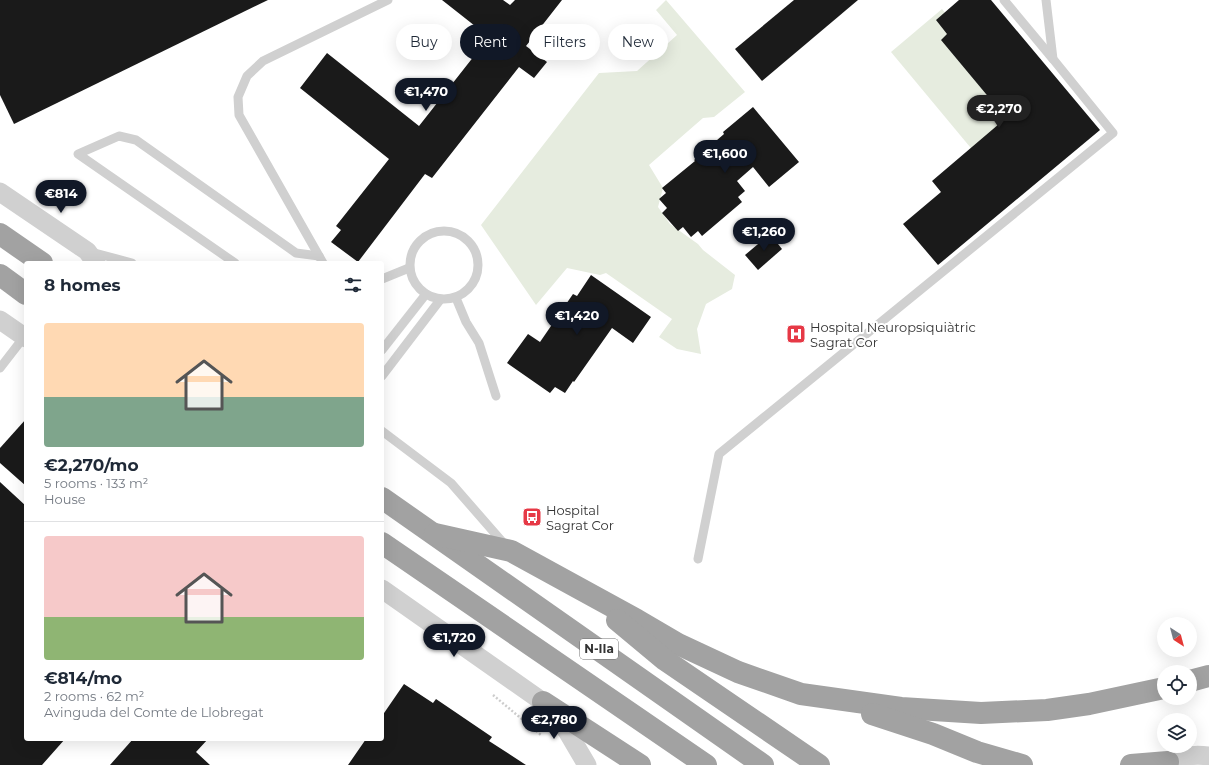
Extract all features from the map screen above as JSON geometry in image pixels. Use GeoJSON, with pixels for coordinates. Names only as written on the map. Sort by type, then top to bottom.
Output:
{"type":"FeatureCollection","features":[{"type":"Feature","properties":{"kind":"highway"},"geometry":{"type":"LineString","coordinates":[[0,234],[39,261]]}},
{"type":"Feature","properties":{"kind":"highway"},"geometry":{"type":"LineString","coordinates":[[0,275],[24,293]]}},
{"type":"Feature","properties":{"kind":"highway","name":"N-IIa"},"geometry":{"type":"LineString","coordinates":[[384,499],[763,765]]}},
{"type":"Feature","properties":{"kind":"highway"},"geometry":{"type":"LineString","coordinates":[[435,534],[511,551],[577,586],[678,644],[738,672],[801,694],[902,708],[981,713],[1047,710],[1089,704],[1157,689]]}},
{"type":"Feature","properties":{"kind":"highway","name":"N-IIa"},"geometry":{"type":"LineString","coordinates":[[384,544],[706,765]]}},
{"type":"Feature","properties":{"kind":"highway"},"geometry":{"type":"LineString","coordinates":[[577,586],[665,660],[819,765]]}},
{"type":"Feature","properties":{"kind":"highway"},"geometry":{"type":"LineString","coordinates":[[1197,679],[1209,676]]}},
{"type":"Feature","properties":{"kind":"highway"},"geometry":{"type":"LineString","coordinates":[[825,698],[933,734],[977,752],[1022,765]]}},
{"type":"Feature","properties":{"kind":"highway"},"geometry":{"type":"LineString","coordinates":[[543,702],[640,765]]}},
{"type":"Feature","properties":{"kind":"highway"},"geometry":{"type":"LineString","coordinates":[[1131,765],[1166,763]]}},
{"type":"Feature","properties":{"kind":"street"},"geometry":{"type":"LineString","coordinates":[[0,192],[92,257]]}},
{"type":"Feature","properties":{"kind":"street"},"geometry":{"type":"LineString","coordinates":[[0,320],[24,336]]}},
{"type":"Feature","properties":{"kind":"street"},"geometry":{"type":"LineString","coordinates":[[384,590],[543,702],[566,731],[587,765]]}},
{"type":"Feature","properties":{"kind":"street"},"geometry":{"type":"LineString","coordinates":[[1166,763],[1183,756],[1209,756]]}},
{"type":"Feature","properties":{"kind":"lane"},"geometry":{"type":"LineString","coordinates":[[321,259],[239,115],[238,97],[247,76],[263,61],[388,0]]}},
{"type":"Feature","properties":{"kind":"lane"},"geometry":{"type":"LineString","coordinates":[[698,559],[720,454],[1112,133],[1004,0]]}},
{"type":"Feature","properties":{"kind":"lane"},"geometry":{"type":"LineString","coordinates":[[1046,0],[1053,59]]}},
{"type":"Feature","properties":{"kind":"lane"},"geometry":{"type":"LineString","coordinates":[[232,261],[78,154],[119,136],[136,140],[296,253],[321,259]]}},
{"type":"Feature","properties":{"kind":"lane"},"geometry":{"type":"LineString","coordinates":[[448,230],[463,235],[474,246],[479,261],[477,276],[469,289],[456,298],[440,300],[426,294],[414,284],[409,268],[411,253],[420,240],[433,232],[448,230]]}},
{"type":"Feature","properties":{"kind":"lane"},"geometry":{"type":"LineString","coordinates":[[92,257],[119,261]]}},
{"type":"Feature","properties":{"kind":"lane"},"geometry":{"type":"LineString","coordinates":[[384,278],[409,268]]}},
{"type":"Feature","properties":{"kind":"lane"},"geometry":{"type":"LineString","coordinates":[[384,347],[426,294]]}},
{"type":"Feature","properties":{"kind":"lane"},"geometry":{"type":"LineString","coordinates":[[456,298],[466,322],[479,343],[496,396]]}},
{"type":"Feature","properties":{"kind":"lane"},"geometry":{"type":"LineString","coordinates":[[384,373],[440,300]]}},
{"type":"Feature","properties":{"kind":"lane"},"geometry":{"type":"LineString","coordinates":[[0,368],[24,338]]}},
{"type":"Feature","properties":{"kind":"lane"},"geometry":{"type":"LineString","coordinates":[[384,433],[451,483],[511,551]]}},
{"type":"Feature","properties":{"kind":"shaded area"},"geometry":{"type":"Polygon","coordinates":[[[666,0],[745,92],[714,117],[703,118],[649,165],[663,188],[658,207],[670,224],[698,244],[703,250],[735,275],[732,289],[706,304],[697,329],[701,354],[677,349],[659,337],[672,319],[606,273],[600,275],[567,268],[536,305],[481,225],[599,73],[637,71],[649,60],[668,60],[668,43],[677,35],[656,10],[666,0]]]}},
{"type":"Feature","properties":{"kind":"shaded area"},"geometry":{"type":"Polygon","coordinates":[[[942,9],[1026,110],[975,153],[891,52],[942,9]]]}},
{"type":"Feature","properties":{"kind":"building"},"geometry":{"type":"Polygon","coordinates":[[[0,0],[268,0],[14,124],[0,95],[0,0]]]}},
{"type":"Feature","properties":{"kind":"building"},"geometry":{"type":"Polygon","coordinates":[[[442,0],[503,0],[510,5],[515,0],[562,0],[543,24],[529,24],[529,42],[526,46],[529,48],[529,60],[544,60],[547,62],[534,78],[519,67],[432,178],[425,174],[359,261],[357,261],[331,242],[341,230],[336,226],[389,159],[300,88],[327,53],[419,126],[471,60],[521,60],[521,24],[472,24],[442,0]]]}},
{"type":"Feature","properties":{"kind":"building"},"geometry":{"type":"Polygon","coordinates":[[[794,0],[858,0],[762,81],[735,49],[794,0]]]}},
{"type":"Feature","properties":{"kind":"building"},"geometry":{"type":"Polygon","coordinates":[[[959,0],[991,0],[1100,130],[938,265],[903,224],[941,192],[932,181],[1006,118],[941,40],[947,34],[936,20],[959,0]]]}},
{"type":"Feature","properties":{"kind":"building"},"geometry":{"type":"Polygon","coordinates":[[[753,107],[799,162],[769,187],[753,167],[737,181],[745,191],[738,197],[742,202],[702,236],[698,231],[691,237],[683,227],[678,231],[662,213],[667,208],[659,199],[666,193],[662,188],[695,161],[694,160],[724,134],[723,132],[753,107]]]}},
{"type":"Feature","properties":{"kind":"building"},"geometry":{"type":"Polygon","coordinates":[[[770,234],[782,249],[758,270],[745,255],[770,234]]]}},
{"type":"Feature","properties":{"kind":"building"},"geometry":{"type":"Polygon","coordinates":[[[591,275],[651,317],[633,343],[612,328],[565,393],[555,387],[550,393],[507,363],[528,334],[540,342],[573,294],[577,296],[591,275]]]}},
{"type":"Feature","properties":{"kind":"building"},"geometry":{"type":"Polygon","coordinates":[[[24,421],[24,484],[0,463],[0,448],[24,421]]]}},
{"type":"Feature","properties":{"kind":"building"},"geometry":{"type":"Polygon","coordinates":[[[0,482],[24,504],[24,741],[63,741],[42,765],[0,765],[0,482]]]}},
{"type":"Feature","properties":{"kind":"building"},"geometry":{"type":"Polygon","coordinates":[[[404,684],[433,703],[436,699],[492,737],[489,741],[526,765],[348,765],[365,741],[384,741],[384,713],[404,684]]]}},
{"type":"Feature","properties":{"kind":"building"},"geometry":{"type":"Polygon","coordinates":[[[131,741],[206,741],[196,752],[210,765],[110,765],[131,741]]]}},
{"type":"Feature","properties":{"kind":"place","name":"Hospital Neuropsiquiàtric Sagrat Cor"},"geometry":{"type":"Point","coordinates":[796,334]}},
{"type":"Feature","properties":{"kind":"place","name":"Hospital Sagrat Cor"},"geometry":{"type":"Point","coordinates":[532,517]}}]}
